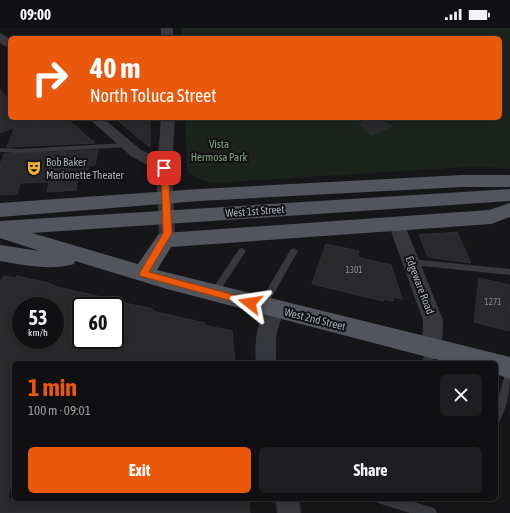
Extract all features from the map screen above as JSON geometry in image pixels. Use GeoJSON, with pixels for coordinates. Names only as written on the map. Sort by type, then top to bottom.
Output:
{"type":"FeatureCollection","features":[{"type":"Feature","properties":{"kind":"main road"},"geometry":{"type":"LineString","coordinates":[[0,210],[166,198],[462,180],[510,181]]}},
{"type":"Feature","properties":{"kind":"main road","name":"West 1st Street"},"geometry":{"type":"LineString","coordinates":[[0,228],[510,195]]}},
{"type":"Feature","properties":{"kind":"main road"},"geometry":{"type":"LineString","coordinates":[[143,274],[165,240],[396,222],[491,217],[510,210]]}},
{"type":"Feature","properties":{"kind":"main road","name":"West 2nd Street"},"geometry":{"type":"LineString","coordinates":[[0,232],[143,274],[430,353],[478,361]]}},
{"type":"Feature","properties":{"kind":"main road","name":"West 2nd Street"},"geometry":{"type":"LineString","coordinates":[[0,253],[30,258],[94,260]]}},
{"type":"Feature","properties":{"kind":"main road"},"geometry":{"type":"LineString","coordinates":[[498,365],[510,368]]}},
{"type":"Feature","properties":{"kind":"street"},"geometry":{"type":"LineString","coordinates":[[0,37],[8,43]]}},
{"type":"Feature","properties":{"kind":"street"},"geometry":{"type":"LineString","coordinates":[[97,120],[136,153],[164,168]]}},
{"type":"Feature","properties":{"kind":"street"},"geometry":{"type":"LineString","coordinates":[[165,240],[167,233],[164,168],[168,135],[168,120]]}},
{"type":"Feature","properties":{"kind":"street","name":"Edgeware Road"},"geometry":{"type":"LineString","coordinates":[[396,222],[433,320],[430,353]]}},
{"type":"Feature","properties":{"kind":"street"},"geometry":{"type":"LineString","coordinates":[[266,361],[264,342],[267,327],[268,308]]}},
{"type":"Feature","properties":{"kind":"street"},"geometry":{"type":"LineString","coordinates":[[287,501],[289,513]]}},
{"type":"Feature","properties":{"kind":"lane"},"geometry":{"type":"LineString","coordinates":[[0,150],[14,151],[126,145]]}},
{"type":"Feature","properties":{"kind":"lane"},"geometry":{"type":"LineString","coordinates":[[268,308],[294,250]]}},
{"type":"Feature","properties":{"kind":"lane"},"geometry":{"type":"LineString","coordinates":[[214,293],[242,251]]}},
{"type":"Feature","properties":{"kind":"lane"},"geometry":{"type":"LineString","coordinates":[[411,262],[510,272]]}},
{"type":"Feature","properties":{"kind":"lane"},"geometry":{"type":"LineString","coordinates":[[498,413],[503,401],[510,374]]}},
{"type":"Feature","properties":{"kind":"lane"},"geometry":{"type":"LineString","coordinates":[[389,501],[431,513]]}},
{"type":"Feature","properties":{"kind":"green space","name":"Vista Hermosa Park"},"geometry":{"type":"Polygon","coordinates":[[[181,28],[510,28],[510,169],[479,166],[215,183],[201,180],[189,173],[187,166],[185,120],[502,120],[502,36],[182,36],[181,28]]]}},
{"type":"Feature","properties":{"kind":"building"},"geometry":{"type":"Polygon","coordinates":[[[0,89],[8,99],[8,120],[35,120],[37,122],[42,120],[68,120],[95,143],[7,147],[15,127],[0,133],[0,89]]]}},
{"type":"Feature","properties":{"kind":"building"},"geometry":{"type":"Polygon","coordinates":[[[117,120],[150,120],[150,147],[117,120]]]}},
{"type":"Feature","properties":{"kind":"building"},"geometry":{"type":"Polygon","coordinates":[[[369,120],[378,120],[392,126],[372,135],[359,124],[369,120]]]}},
{"type":"Feature","properties":{"kind":"building"},"geometry":{"type":"Polygon","coordinates":[[[98,150],[95,165],[88,166],[88,170],[79,170],[76,190],[47,192],[49,182],[20,183],[17,194],[0,195],[0,165],[4,154],[98,150]]]}},
{"type":"Feature","properties":{"kind":"building"},"geometry":{"type":"Polygon","coordinates":[[[457,232],[471,263],[428,257],[419,235],[457,232]]]}},
{"type":"Feature","properties":{"kind":"building"},"geometry":{"type":"Polygon","coordinates":[[[326,244],[359,251],[357,257],[391,265],[402,299],[393,297],[393,301],[384,299],[383,301],[312,284],[326,244]]]}},
{"type":"Feature","properties":{"kind":"building"},"geometry":{"type":"Polygon","coordinates":[[[4,276],[16,278],[17,276],[102,297],[72,297],[72,349],[124,349],[124,303],[205,323],[203,325],[232,331],[235,361],[12,361],[12,476],[8,499],[12,499],[12,501],[249,501],[250,513],[0,513],[0,281],[4,276]]]}},
{"type":"Feature","properties":{"kind":"building"},"geometry":{"type":"Polygon","coordinates":[[[479,278],[510,285],[509,331],[474,322],[479,278]]]}},
{"type":"Feature","properties":{"kind":"place","name":"Bob Baker Marionette Theater"},"geometry":{"type":"Point","coordinates":[34,168]}},
{"type":"Feature","properties":{"kind":"route"},"geometry":{"type":"LineString","coordinates":[[164,168],[167,233],[165,240],[143,274],[250,303]]}}]}
